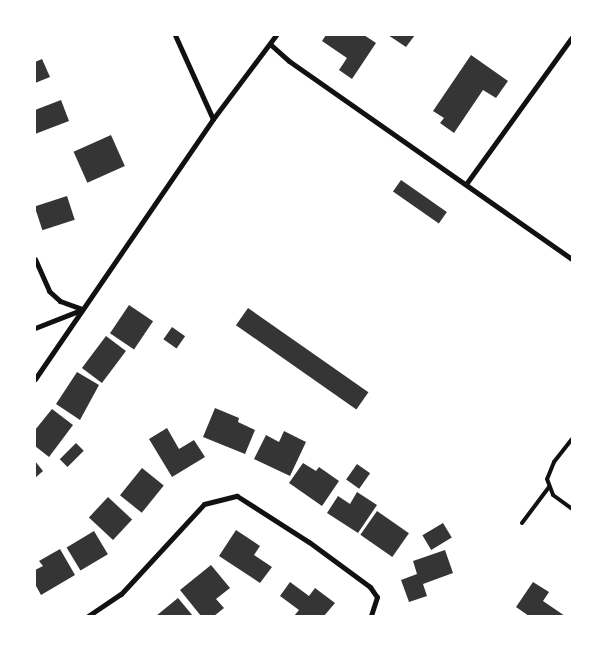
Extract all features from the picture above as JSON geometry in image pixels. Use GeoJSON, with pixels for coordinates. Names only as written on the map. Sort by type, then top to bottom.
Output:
{"type":"FeatureCollection","features":[{"type":"Feature","properties":{"kind":"street"},"geometry":{"type":"LineString","coordinates":[[175,35],[212,120]]}},
{"type":"Feature","properties":{"kind":"street"},"geometry":{"type":"LineString","coordinates":[[35,379],[212,120],[276,35]]}},
{"type":"Feature","properties":{"kind":"street"},"geometry":{"type":"LineString","coordinates":[[466,184],[572,37]]}},
{"type":"Feature","properties":{"kind":"street"},"geometry":{"type":"LineString","coordinates":[[270,44],[289,61],[572,260]]}},
{"type":"Feature","properties":{"kind":"street"},"geometry":{"type":"LineString","coordinates":[[35,259],[49,291],[60,302],[82,310]]}},
{"type":"Feature","properties":{"kind":"street"},"geometry":{"type":"LineString","coordinates":[[35,328],[82,310]]}},
{"type":"Feature","properties":{"kind":"street"},"geometry":{"type":"LineString","coordinates":[[88,616],[121,594],[204,504],[237,496],[310,542],[370,588],[377,597],[371,616]]}},
{"type":"Feature","properties":{"kind":"lane"},"geometry":{"type":"LineString","coordinates":[[572,439],[549,472],[547,479],[553,495],[572,509]]}},
{"type":"Feature","properties":{"kind":"lane"},"geometry":{"type":"LineString","coordinates":[[522,523],[549,487]]}},
{"type":"Feature","properties":{"kind":"building"},"geometry":{"type":"Polygon","coordinates":[[[326,35],[364,35],[376,43],[352,79],[339,70],[347,58],[322,41],[326,35]]]}},
{"type":"Feature","properties":{"kind":"building"},"geometry":{"type":"Polygon","coordinates":[[[388,35],[415,35],[406,47],[388,35]]]}},
{"type":"Feature","properties":{"kind":"building"},"geometry":{"type":"Polygon","coordinates":[[[471,55],[508,81],[496,98],[483,90],[454,133],[440,123],[444,118],[433,111],[471,55]]]}},
{"type":"Feature","properties":{"kind":"building"},"geometry":{"type":"Polygon","coordinates":[[[42,59],[50,77],[35,83],[35,62],[42,59]]]}},
{"type":"Feature","properties":{"kind":"building"},"geometry":{"type":"Polygon","coordinates":[[[61,100],[69,121],[35,134],[35,110],[61,100]]]}},
{"type":"Feature","properties":{"kind":"building"},"geometry":{"type":"Polygon","coordinates":[[[111,135],[125,166],[87,183],[74,152],[111,135]]]}},
{"type":"Feature","properties":{"kind":"building"},"geometry":{"type":"Polygon","coordinates":[[[401,180],[447,212],[439,224],[393,191],[401,180]]]}},
{"type":"Feature","properties":{"kind":"building"},"geometry":{"type":"Polygon","coordinates":[[[67,196],[75,220],[42,230],[35,206],[67,196]]]}},
{"type":"Feature","properties":{"kind":"building"},"geometry":{"type":"Polygon","coordinates":[[[129,305],[153,321],[134,349],[110,333],[129,305]]]}},
{"type":"Feature","properties":{"kind":"building"},"geometry":{"type":"Polygon","coordinates":[[[248,308],[368,392],[356,410],[236,325],[248,308]]]}},
{"type":"Feature","properties":{"kind":"building"},"geometry":{"type":"Polygon","coordinates":[[[172,327],[185,336],[177,348],[163,339],[172,327]]]}},
{"type":"Feature","properties":{"kind":"building"},"geometry":{"type":"Polygon","coordinates":[[[106,336],[126,351],[102,383],[82,368],[106,336]]]}},
{"type":"Feature","properties":{"kind":"building"},"geometry":{"type":"Polygon","coordinates":[[[77,372],[99,385],[80,420],[56,404],[77,372]]]}},
{"type":"Feature","properties":{"kind":"building"},"geometry":{"type":"Polygon","coordinates":[[[215,408],[239,418],[238,422],[255,430],[245,454],[203,437],[215,408]]]}},
{"type":"Feature","properties":{"kind":"building"},"geometry":{"type":"Polygon","coordinates":[[[52,409],[73,425],[49,457],[35,446],[35,430],[52,409]]]}},
{"type":"Feature","properties":{"kind":"building"},"geometry":{"type":"Polygon","coordinates":[[[167,428],[179,449],[194,440],[205,457],[172,477],[149,439],[167,428]]]}},
{"type":"Feature","properties":{"kind":"building"},"geometry":{"type":"Polygon","coordinates":[[[284,431],[306,442],[290,476],[254,459],[266,435],[279,442],[284,431]]]}},
{"type":"Feature","properties":{"kind":"building"},"geometry":{"type":"Polygon","coordinates":[[[76,443],[84,451],[68,467],[60,459],[76,443]]]}},
{"type":"Feature","properties":{"kind":"building"},"geometry":{"type":"Polygon","coordinates":[[[35,461],[43,471],[35,478],[35,461]]]}},
{"type":"Feature","properties":{"kind":"building"},"geometry":{"type":"Polygon","coordinates":[[[303,463],[316,471],[319,467],[339,481],[322,506],[289,483],[303,463]]]}},
{"type":"Feature","properties":{"kind":"building"},"geometry":{"type":"Polygon","coordinates":[[[357,464],[370,473],[359,489],[346,480],[357,464]]]}},
{"type":"Feature","properties":{"kind":"building"},"geometry":{"type":"Polygon","coordinates":[[[142,468],[164,486],[142,513],[120,495],[142,468]]]}},
{"type":"Feature","properties":{"kind":"building"},"geometry":{"type":"Polygon","coordinates":[[[357,492],[377,505],[358,533],[327,513],[338,496],[350,504],[357,492]]]}},
{"type":"Feature","properties":{"kind":"building"},"geometry":{"type":"Polygon","coordinates":[[[108,497],[132,520],[113,540],[89,517],[108,497]]]}},
{"type":"Feature","properties":{"kind":"building"},"geometry":{"type":"Polygon","coordinates":[[[377,511],[409,533],[392,557],[360,535],[377,511]]]}},
{"type":"Feature","properties":{"kind":"building"},"geometry":{"type":"Polygon","coordinates":[[[443,523],[452,538],[431,550],[422,535],[443,523]]]}},
{"type":"Feature","properties":{"kind":"building"},"geometry":{"type":"Polygon","coordinates":[[[236,530],[260,546],[254,555],[272,567],[260,583],[219,556],[236,530]]]}},
{"type":"Feature","properties":{"kind":"building"},"geometry":{"type":"Polygon","coordinates":[[[94,531],[108,554],[80,571],[67,547],[94,531]]]}},
{"type":"Feature","properties":{"kind":"building"},"geometry":{"type":"Polygon","coordinates":[[[60,549],[75,575],[41,595],[35,584],[35,570],[43,566],[39,561],[60,549]]]}},
{"type":"Feature","properties":{"kind":"building"},"geometry":{"type":"Polygon","coordinates":[[[445,550],[453,573],[423,584],[427,596],[409,602],[401,580],[417,574],[413,561],[445,550]]]}},
{"type":"Feature","properties":{"kind":"building"},"geometry":{"type":"Polygon","coordinates":[[[211,565],[230,588],[216,599],[224,608],[214,616],[201,616],[180,590],[211,565]]]}},
{"type":"Feature","properties":{"kind":"building"},"geometry":{"type":"Polygon","coordinates":[[[290,582],[309,596],[315,588],[335,603],[324,616],[294,616],[299,610],[280,596],[290,582]]]}},
{"type":"Feature","properties":{"kind":"building"},"geometry":{"type":"Polygon","coordinates":[[[533,582],[549,592],[543,601],[565,616],[529,616],[516,607],[533,582]]]}},
{"type":"Feature","properties":{"kind":"building"},"geometry":{"type":"Polygon","coordinates":[[[178,598],[193,616],[156,616],[178,598]]]}}]}
